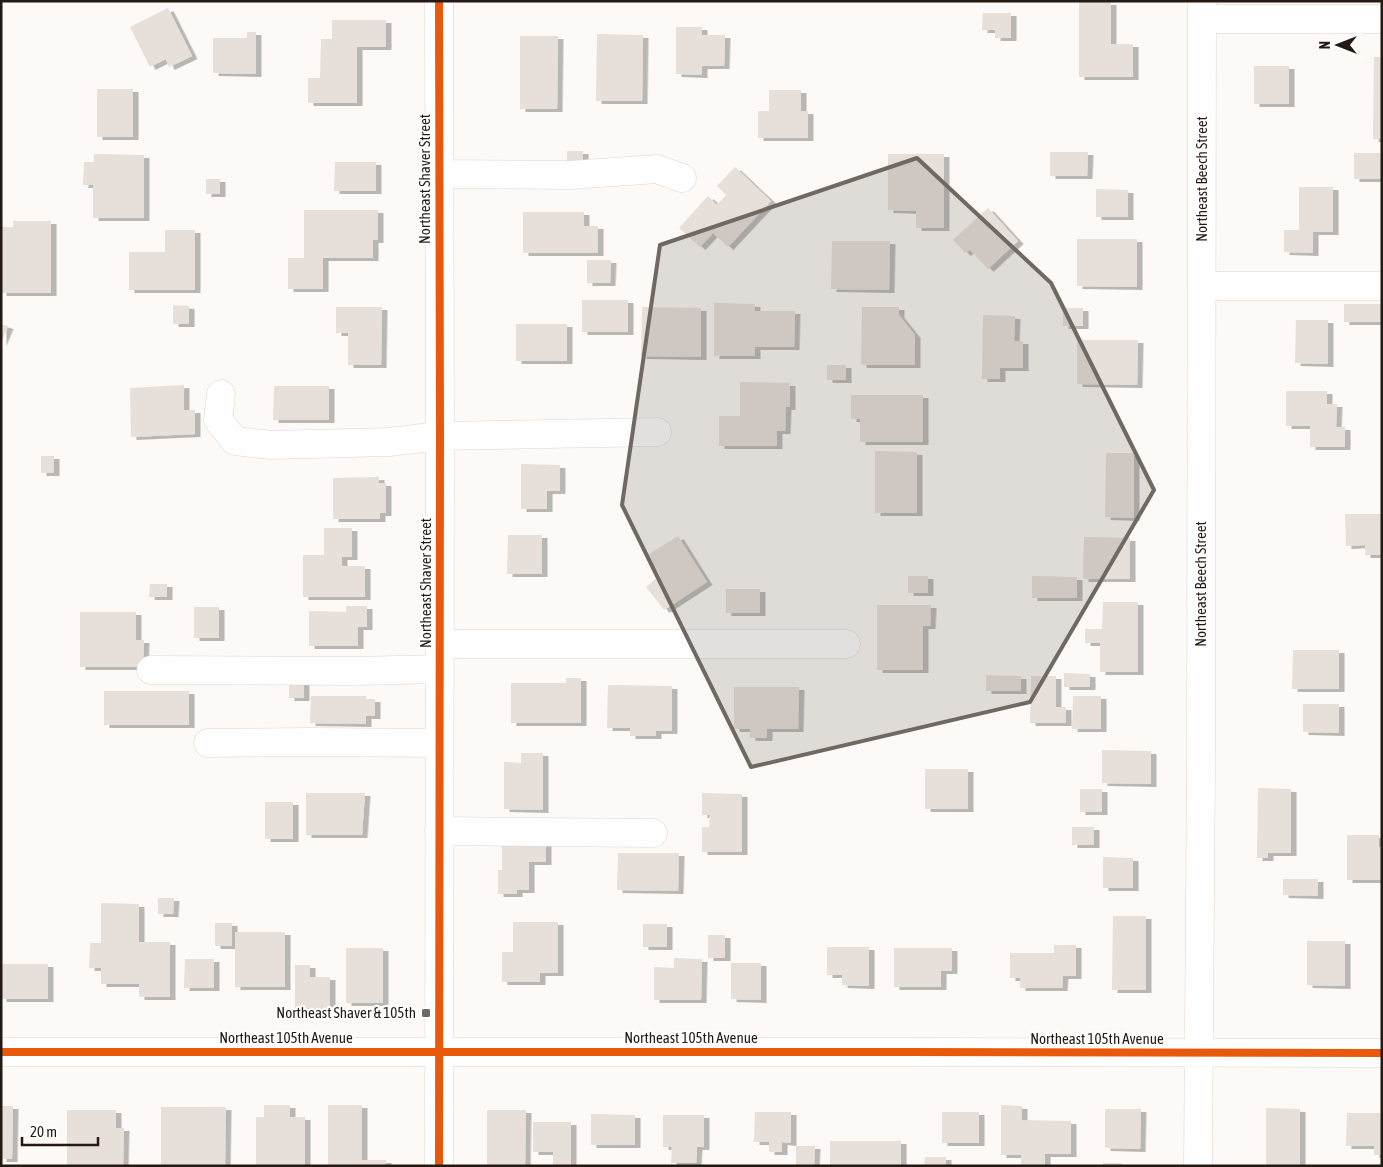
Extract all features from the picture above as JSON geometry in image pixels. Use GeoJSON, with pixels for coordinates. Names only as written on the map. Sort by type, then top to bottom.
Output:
{"type":"FeatureCollection","features":[{"type":"Feature","properties":{"kind":"street","name":"Northeast Shaver Street"},"geometry":{"type":"LineString","coordinates":[[439,1],[439,1166]]}},
{"type":"Feature","properties":{"kind":"street"},"geometry":{"type":"LineString","coordinates":[[1202,10],[1382,19]]}},
{"type":"Feature","properties":{"kind":"street","name":"Northeast Beech Street"},"geometry":{"type":"LineString","coordinates":[[1198,1166],[1201,765],[1202,10]]}},
{"type":"Feature","properties":{"kind":"street"},"geometry":{"type":"LineString","coordinates":[[439,174],[570,175],[657,169],[682,178]]}},
{"type":"Feature","properties":{"kind":"street"},"geometry":{"type":"LineString","coordinates":[[1202,286],[1382,286]]}},
{"type":"Feature","properties":{"kind":"street"},"geometry":{"type":"LineString","coordinates":[[221,394],[218,420],[235,441],[271,445],[389,442],[440,436],[657,432]]}},
{"type":"Feature","properties":{"kind":"street"},"geometry":{"type":"LineString","coordinates":[[151,670],[356,671],[440,656],[846,644]]}},
{"type":"Feature","properties":{"kind":"street"},"geometry":{"type":"LineString","coordinates":[[208,743],[440,743]]}},
{"type":"Feature","properties":{"kind":"street"},"geometry":{"type":"LineString","coordinates":[[440,831],[653,832]]}},
{"type":"Feature","properties":{"kind":"street","name":"Northeast 105th Avenue"},"geometry":{"type":"LineString","coordinates":[[1,1052],[1382,1054]]}},
{"type":"Feature","properties":{"kind":"highlighted area"},"geometry":{"type":"Polygon","coordinates":[[[917,158],[1051,283],[1154,490],[1030,702],[751,767],[622,505],[660,245],[917,158]]]}},
{"type":"Feature","properties":{"kind":"building"},"geometry":{"type":"Polygon","coordinates":[[[1079,2],[1111,2],[1111,44],[1133,44],[1133,77],[1079,77],[1079,2]]]}},
{"type":"Feature","properties":{"kind":"building"},"geometry":{"type":"Polygon","coordinates":[[[168,8],[192,56],[169,67],[166,59],[150,67],[130,27],[168,8]]]}},
{"type":"Feature","properties":{"kind":"building"},"geometry":{"type":"Polygon","coordinates":[[[983,13],[1011,13],[1011,38],[995,38],[995,30],[982,30],[983,13]]]}},
{"type":"Feature","properties":{"kind":"building"},"geometry":{"type":"Polygon","coordinates":[[[332,20],[386,20],[386,47],[357,47],[357,103],[308,103],[308,78],[320,78],[321,39],[332,39],[332,20]]]}},
{"type":"Feature","properties":{"kind":"building"},"geometry":{"type":"Polygon","coordinates":[[[676,27],[702,27],[702,35],[725,35],[724,66],[702,66],[702,75],[676,74],[676,27]]]}},
{"type":"Feature","properties":{"kind":"building"},"geometry":{"type":"Polygon","coordinates":[[[247,32],[256,32],[256,74],[213,73],[213,38],[247,38],[247,32]]]}},
{"type":"Feature","properties":{"kind":"building"},"geometry":{"type":"Polygon","coordinates":[[[597,34],[643,35],[642,101],[596,101],[597,34]]]}},
{"type":"Feature","properties":{"kind":"building"},"geometry":{"type":"Polygon","coordinates":[[[520,36],[558,36],[557,109],[520,109],[520,36]]]}},
{"type":"Feature","properties":{"kind":"building"},"geometry":{"type":"Polygon","coordinates":[[[1374,57],[1382,57],[1382,139],[1373,139],[1374,57]]]}},
{"type":"Feature","properties":{"kind":"building"},"geometry":{"type":"Polygon","coordinates":[[[1254,66],[1289,66],[1289,104],[1254,104],[1254,66]]]}},
{"type":"Feature","properties":{"kind":"building"},"geometry":{"type":"Polygon","coordinates":[[[97,89],[133,89],[133,137],[97,137],[97,89]]]}},
{"type":"Feature","properties":{"kind":"building"},"geometry":{"type":"Polygon","coordinates":[[[769,90],[801,90],[801,111],[808,111],[808,138],[758,138],[758,111],[769,111],[769,90]]]}},
{"type":"Feature","properties":{"kind":"building"},"geometry":{"type":"Polygon","coordinates":[[[567,151],[583,151],[583,163],[567,163],[567,151]]]}},
{"type":"Feature","properties":{"kind":"building"},"geometry":{"type":"Polygon","coordinates":[[[1050,152],[1088,152],[1087,176],[1050,176],[1050,152]]]}},
{"type":"Feature","properties":{"kind":"building"},"geometry":{"type":"Polygon","coordinates":[[[1354,153],[1382,153],[1382,179],[1354,179],[1354,153]]]}},
{"type":"Feature","properties":{"kind":"building"},"geometry":{"type":"Polygon","coordinates":[[[94,154],[144,155],[144,218],[93,218],[93,185],[83,185],[84,162],[94,162],[94,154]]]}},
{"type":"Feature","properties":{"kind":"building"},"geometry":{"type":"Polygon","coordinates":[[[888,154],[944,154],[944,228],[916,228],[916,211],[888,210],[888,154]]]}},
{"type":"Feature","properties":{"kind":"building"},"geometry":{"type":"Polygon","coordinates":[[[335,162],[376,162],[376,191],[334,191],[335,162]]]}},
{"type":"Feature","properties":{"kind":"building"},"geometry":{"type":"Polygon","coordinates":[[[735,167],[771,201],[728,247],[713,233],[700,247],[679,228],[708,196],[717,205],[726,195],[717,186],[735,167]]]}},
{"type":"Feature","properties":{"kind":"building"},"geometry":{"type":"Polygon","coordinates":[[[206,179],[220,179],[220,194],[206,194],[206,179]]]}},
{"type":"Feature","properties":{"kind":"building"},"geometry":{"type":"Polygon","coordinates":[[[1299,187],[1333,187],[1333,232],[1313,232],[1313,253],[1284,252],[1284,230],[1299,230],[1299,187]]]}},
{"type":"Feature","properties":{"kind":"building"},"geometry":{"type":"Polygon","coordinates":[[[1096,189],[1128,190],[1128,217],[1096,217],[1096,189]]]}},
{"type":"Feature","properties":{"kind":"building"},"geometry":{"type":"Polygon","coordinates":[[[988,208],[1018,241],[988,269],[970,250],[965,253],[953,240],[988,208]]]}},
{"type":"Feature","properties":{"kind":"building"},"geometry":{"type":"Polygon","coordinates":[[[304,210],[378,210],[378,240],[373,240],[373,258],[323,258],[323,289],[288,289],[288,258],[304,258],[304,210]]]}},
{"type":"Feature","properties":{"kind":"building"},"geometry":{"type":"Polygon","coordinates":[[[523,212],[584,212],[584,226],[598,226],[598,253],[523,253],[523,212]]]}},
{"type":"Feature","properties":{"kind":"building"},"geometry":{"type":"Polygon","coordinates":[[[13,221],[51,221],[51,293],[1,293],[1,227],[13,227],[13,221]]]}},
{"type":"Feature","properties":{"kind":"building"},"geometry":{"type":"Polygon","coordinates":[[[165,230],[195,230],[195,290],[129,290],[129,252],[165,252],[165,230]]]}},
{"type":"Feature","properties":{"kind":"building"},"geometry":{"type":"Polygon","coordinates":[[[1077,239],[1137,239],[1137,287],[1077,286],[1077,239]]]}},
{"type":"Feature","properties":{"kind":"building"},"geometry":{"type":"Polygon","coordinates":[[[832,241],[890,241],[889,290],[831,289],[832,241]]]}},
{"type":"Feature","properties":{"kind":"building"},"geometry":{"type":"Polygon","coordinates":[[[587,260],[611,260],[610,283],[587,283],[587,260]]]}},
{"type":"Feature","properties":{"kind":"building"},"geometry":{"type":"Polygon","coordinates":[[[582,300],[628,300],[628,332],[582,332],[582,300]]]}},
{"type":"Feature","properties":{"kind":"building"},"geometry":{"type":"Polygon","coordinates":[[[714,303],[755,304],[755,311],[795,311],[794,347],[755,347],[755,356],[714,356],[714,303]]]}},
{"type":"Feature","properties":{"kind":"building"},"geometry":{"type":"Polygon","coordinates":[[[1344,304],[1382,304],[1382,322],[1344,322],[1344,304]]]}},
{"type":"Feature","properties":{"kind":"building"},"geometry":{"type":"Polygon","coordinates":[[[173,305],[189,306],[189,324],[173,324],[173,305]]]}},
{"type":"Feature","properties":{"kind":"building"},"geometry":{"type":"Polygon","coordinates":[[[336,307],[382,307],[381,365],[348,365],[348,333],[336,333],[336,307]]]}},
{"type":"Feature","properties":{"kind":"building"},"geometry":{"type":"Polygon","coordinates":[[[642,307],[701,308],[701,357],[641,356],[642,307]]]}},
{"type":"Feature","properties":{"kind":"building"},"geometry":{"type":"Polygon","coordinates":[[[862,307],[899,307],[899,315],[915,335],[915,365],[861,365],[862,307]]]}},
{"type":"Feature","properties":{"kind":"building"},"geometry":{"type":"Polygon","coordinates":[[[1063,308],[1083,308],[1083,326],[1063,326],[1063,308]]]}},
{"type":"Feature","properties":{"kind":"building"},"geometry":{"type":"Polygon","coordinates":[[[983,315],[1015,316],[1014,341],[1023,341],[1023,368],[1000,368],[1000,379],[982,379],[983,315]]]}},
{"type":"Feature","properties":{"kind":"building"},"geometry":{"type":"Polygon","coordinates":[[[1296,320],[1328,320],[1328,364],[1295,363],[1296,320]]]}},
{"type":"Feature","properties":{"kind":"building"},"geometry":{"type":"Polygon","coordinates":[[[1,324],[8,326],[1,343],[1,324]]]}},
{"type":"Feature","properties":{"kind":"building"},"geometry":{"type":"Polygon","coordinates":[[[516,324],[567,324],[567,361],[516,361],[516,324]]]}},
{"type":"Feature","properties":{"kind":"building"},"geometry":{"type":"Polygon","coordinates":[[[1077,340],[1138,340],[1137,385],[1077,384],[1077,340]]]}},
{"type":"Feature","properties":{"kind":"building"},"geometry":{"type":"Polygon","coordinates":[[[827,365],[846,365],[846,380],[827,380],[827,365]]]}},
{"type":"Feature","properties":{"kind":"building"},"geometry":{"type":"Polygon","coordinates":[[[740,382],[790,383],[790,407],[786,407],[785,431],[777,431],[777,446],[719,446],[719,416],[740,416],[740,382]]]}},
{"type":"Feature","properties":{"kind":"building"},"geometry":{"type":"Polygon","coordinates":[[[184,385],[184,410],[195,410],[195,434],[131,437],[130,388],[184,385]]]}},
{"type":"Feature","properties":{"kind":"building"},"geometry":{"type":"Polygon","coordinates":[[[274,386],[329,386],[329,420],[273,420],[274,386]]]}},
{"type":"Feature","properties":{"kind":"building"},"geometry":{"type":"Polygon","coordinates":[[[1286,391],[1327,391],[1327,404],[1337,404],[1336,427],[1345,427],[1345,447],[1310,447],[1310,426],[1286,426],[1286,391]]]}},
{"type":"Feature","properties":{"kind":"building"},"geometry":{"type":"Polygon","coordinates":[[[851,395],[923,395],[923,442],[860,442],[860,419],[851,419],[851,395]]]}},
{"type":"Feature","properties":{"kind":"building"},"geometry":{"type":"Polygon","coordinates":[[[875,451],[917,452],[917,513],[875,513],[875,451]]]}},
{"type":"Feature","properties":{"kind":"building"},"geometry":{"type":"Polygon","coordinates":[[[1106,453],[1134,453],[1134,518],[1105,517],[1106,453]]]}},
{"type":"Feature","properties":{"kind":"building"},"geometry":{"type":"Polygon","coordinates":[[[41,456],[54,456],[54,473],[41,473],[41,456]]]}},
{"type":"Feature","properties":{"kind":"building"},"geometry":{"type":"Polygon","coordinates":[[[521,464],[560,465],[560,491],[547,491],[547,509],[521,509],[521,464]]]}},
{"type":"Feature","properties":{"kind":"building"},"geometry":{"type":"Polygon","coordinates":[[[379,477],[379,483],[386,483],[386,513],[380,513],[380,519],[333,519],[333,478],[379,477]]]}},
{"type":"Feature","properties":{"kind":"building"},"geometry":{"type":"Polygon","coordinates":[[[1345,514],[1382,514],[1382,555],[1365,555],[1365,545],[1346,546],[1345,514]]]}},
{"type":"Feature","properties":{"kind":"building"},"geometry":{"type":"Polygon","coordinates":[[[324,528],[352,528],[352,557],[342,557],[342,566],[365,566],[365,597],[303,597],[303,555],[324,555],[324,528]]]}},
{"type":"Feature","properties":{"kind":"building"},"geometry":{"type":"Polygon","coordinates":[[[508,535],[542,535],[542,574],[507,574],[508,535]]]}},
{"type":"Feature","properties":{"kind":"building"},"geometry":{"type":"Polygon","coordinates":[[[678,536],[707,582],[664,610],[646,587],[660,575],[646,556],[678,536]]]}},
{"type":"Feature","properties":{"kind":"building"},"geometry":{"type":"Polygon","coordinates":[[[1084,537],[1130,538],[1130,579],[1083,579],[1084,537]]]}},
{"type":"Feature","properties":{"kind":"building"},"geometry":{"type":"Polygon","coordinates":[[[908,576],[928,576],[928,593],[908,593],[908,576]]]}},
{"type":"Feature","properties":{"kind":"building"},"geometry":{"type":"Polygon","coordinates":[[[1032,576],[1077,577],[1077,598],[1032,598],[1032,576]]]}},
{"type":"Feature","properties":{"kind":"building"},"geometry":{"type":"Polygon","coordinates":[[[150,584],[167,584],[167,597],[149,597],[150,584]]]}},
{"type":"Feature","properties":{"kind":"building"},"geometry":{"type":"Polygon","coordinates":[[[726,589],[760,589],[760,613],[726,613],[726,589]]]}},
{"type":"Feature","properties":{"kind":"building"},"geometry":{"type":"Polygon","coordinates":[[[1103,602],[1138,602],[1138,672],[1100,672],[1100,643],[1085,643],[1085,629],[1102,629],[1103,602]]]}},
{"type":"Feature","properties":{"kind":"building"},"geometry":{"type":"Polygon","coordinates":[[[877,605],[931,605],[930,626],[923,626],[923,670],[877,670],[877,605]]]}},
{"type":"Feature","properties":{"kind":"building"},"geometry":{"type":"Polygon","coordinates":[[[346,606],[367,606],[367,627],[358,627],[358,646],[309,646],[309,611],[346,612],[346,606]]]}},
{"type":"Feature","properties":{"kind":"building"},"geometry":{"type":"Polygon","coordinates":[[[194,607],[219,607],[219,638],[194,638],[194,607]]]}},
{"type":"Feature","properties":{"kind":"building"},"geometry":{"type":"Polygon","coordinates":[[[80,612],[136,612],[136,640],[144,640],[143,667],[80,667],[80,612]]]}},
{"type":"Feature","properties":{"kind":"building"},"geometry":{"type":"Polygon","coordinates":[[[1293,650],[1339,650],[1339,689],[1292,689],[1293,650]]]}},
{"type":"Feature","properties":{"kind":"building"},"geometry":{"type":"Polygon","coordinates":[[[1064,673],[1090,674],[1090,687],[1064,687],[1064,673]]]}},
{"type":"Feature","properties":{"kind":"building"},"geometry":{"type":"Polygon","coordinates":[[[986,675],[1021,676],[1021,691],[986,691],[986,675]]]}},
{"type":"Feature","properties":{"kind":"building"},"geometry":{"type":"Polygon","coordinates":[[[1031,676],[1056,676],[1056,707],[1066,707],[1066,723],[1030,723],[1031,676]]]}},
{"type":"Feature","properties":{"kind":"building"},"geometry":{"type":"Polygon","coordinates":[[[566,678],[581,678],[581,723],[511,723],[511,683],[566,683],[566,678]]]}},
{"type":"Feature","properties":{"kind":"building"},"geometry":{"type":"Polygon","coordinates":[[[289,679],[304,679],[304,698],[289,698],[289,679]]]}},
{"type":"Feature","properties":{"kind":"building"},"geometry":{"type":"Polygon","coordinates":[[[608,685],[672,686],[672,731],[656,731],[656,736],[630,736],[630,728],[607,728],[608,685]]]}},
{"type":"Feature","properties":{"kind":"building"},"geometry":{"type":"Polygon","coordinates":[[[734,687],[799,687],[798,729],[767,729],[767,738],[750,738],[750,729],[734,729],[734,687]]]}},
{"type":"Feature","properties":{"kind":"building"},"geometry":{"type":"Polygon","coordinates":[[[104,691],[189,691],[189,725],[104,725],[104,691]]]}},
{"type":"Feature","properties":{"kind":"building"},"geometry":{"type":"Polygon","coordinates":[[[311,696],[366,696],[366,699],[375,699],[375,716],[366,716],[366,724],[310,723],[311,696]]]}},
{"type":"Feature","properties":{"kind":"building"},"geometry":{"type":"Polygon","coordinates":[[[1073,696],[1101,696],[1101,729],[1072,729],[1073,696]]]}},
{"type":"Feature","properties":{"kind":"building"},"geometry":{"type":"Polygon","coordinates":[[[1303,704],[1339,704],[1339,733],[1303,732],[1303,704]]]}},
{"type":"Feature","properties":{"kind":"building"},"geometry":{"type":"Polygon","coordinates":[[[1102,750],[1151,751],[1151,784],[1102,783],[1102,750]]]}},
{"type":"Feature","properties":{"kind":"building"},"geometry":{"type":"Polygon","coordinates":[[[521,753],[543,753],[543,810],[504,809],[504,762],[521,763],[521,753]]]}},
{"type":"Feature","properties":{"kind":"building"},"geometry":{"type":"Polygon","coordinates":[[[925,769],[968,769],[968,809],[925,809],[925,769]]]}},
{"type":"Feature","properties":{"kind":"building"},"geometry":{"type":"Polygon","coordinates":[[[1258,788],[1291,789],[1291,853],[1268,853],[1268,858],[1257,858],[1258,788]]]}},
{"type":"Feature","properties":{"kind":"building"},"geometry":{"type":"Polygon","coordinates":[[[1080,789],[1102,789],[1102,812],[1080,812],[1080,789]]]}},
{"type":"Feature","properties":{"kind":"building"},"geometry":{"type":"Polygon","coordinates":[[[306,793],[365,793],[362,835],[306,835],[306,793]]]}},
{"type":"Feature","properties":{"kind":"building"},"geometry":{"type":"Polygon","coordinates":[[[702,793],[742,794],[742,852],[702,852],[702,827],[709,827],[710,815],[702,815],[702,793]]]}},
{"type":"Feature","properties":{"kind":"building"},"geometry":{"type":"Polygon","coordinates":[[[265,802],[293,802],[293,839],[265,839],[265,802]]]}},
{"type":"Feature","properties":{"kind":"building"},"geometry":{"type":"Polygon","coordinates":[[[1072,827],[1094,827],[1094,845],[1072,845],[1072,827]]]}},
{"type":"Feature","properties":{"kind":"building"},"geometry":{"type":"Polygon","coordinates":[[[1347,835],[1379,835],[1379,847],[1382,847],[1382,880],[1347,880],[1347,835]]]}},
{"type":"Feature","properties":{"kind":"building"},"geometry":{"type":"Polygon","coordinates":[[[502,837],[546,837],[546,862],[529,862],[529,890],[517,890],[517,894],[498,894],[498,870],[502,870],[502,837]]]}},
{"type":"Feature","properties":{"kind":"building"},"geometry":{"type":"Polygon","coordinates":[[[618,853],[679,853],[678,891],[617,890],[618,853]]]}},
{"type":"Feature","properties":{"kind":"building"},"geometry":{"type":"Polygon","coordinates":[[[1103,857],[1133,858],[1133,888],[1103,888],[1103,857]]]}},
{"type":"Feature","properties":{"kind":"building"},"geometry":{"type":"Polygon","coordinates":[[[1283,879],[1318,879],[1318,896],[1283,895],[1283,879]]]}},
{"type":"Feature","properties":{"kind":"building"},"geometry":{"type":"Polygon","coordinates":[[[158,898],[174,898],[173,914],[158,914],[158,898]]]}},
{"type":"Feature","properties":{"kind":"building"},"geometry":{"type":"Polygon","coordinates":[[[101,903],[139,904],[139,942],[170,942],[170,997],[139,997],[139,984],[101,984],[101,968],[89,968],[90,943],[101,943],[101,903]]]}},
{"type":"Feature","properties":{"kind":"building"},"geometry":{"type":"Polygon","coordinates":[[[1113,916],[1146,916],[1146,990],[1112,990],[1113,916]]]}},
{"type":"Feature","properties":{"kind":"building"},"geometry":{"type":"Polygon","coordinates":[[[513,922],[558,922],[558,973],[540,973],[540,982],[502,982],[502,952],[513,952],[513,922]]]}},
{"type":"Feature","properties":{"kind":"building"},"geometry":{"type":"Polygon","coordinates":[[[215,923],[232,923],[232,946],[215,946],[215,923]]]}},
{"type":"Feature","properties":{"kind":"building"},"geometry":{"type":"Polygon","coordinates":[[[643,924],[667,924],[667,947],[643,947],[643,924]]]}},
{"type":"Feature","properties":{"kind":"building"},"geometry":{"type":"Polygon","coordinates":[[[235,932],[285,932],[285,987],[235,987],[235,932]]]}},
{"type":"Feature","properties":{"kind":"building"},"geometry":{"type":"Polygon","coordinates":[[[708,935],[725,935],[725,958],[708,958],[708,935]]]}},
{"type":"Feature","properties":{"kind":"building"},"geometry":{"type":"Polygon","coordinates":[[[1307,941],[1345,941],[1345,986],[1307,985],[1307,941]]]}},
{"type":"Feature","properties":{"kind":"building"},"geometry":{"type":"Polygon","coordinates":[[[1054,945],[1076,945],[1076,976],[1063,976],[1062,988],[1020,988],[1020,978],[1010,978],[1010,953],[1054,953],[1054,945]]]}},
{"type":"Feature","properties":{"kind":"building"},"geometry":{"type":"Polygon","coordinates":[[[827,947],[869,947],[869,986],[842,985],[842,975],[827,975],[827,947]]]}},
{"type":"Feature","properties":{"kind":"building"},"geometry":{"type":"Polygon","coordinates":[[[346,948],[383,948],[383,1003],[346,1003],[346,948]]]}},
{"type":"Feature","properties":{"kind":"building"},"geometry":{"type":"Polygon","coordinates":[[[894,948],[952,948],[952,971],[941,971],[941,987],[894,987],[894,948]]]}},
{"type":"Feature","properties":{"kind":"building"},"geometry":{"type":"Polygon","coordinates":[[[674,958],[702,959],[701,1000],[654,1000],[654,967],[674,968],[674,958]]]}},
{"type":"Feature","properties":{"kind":"building"},"geometry":{"type":"Polygon","coordinates":[[[185,959],[214,959],[214,988],[184,988],[185,959]]]}},
{"type":"Feature","properties":{"kind":"building"},"geometry":{"type":"Polygon","coordinates":[[[731,963],[761,963],[761,1000],[731,999],[731,963]]]}},
{"type":"Feature","properties":{"kind":"building"},"geometry":{"type":"Polygon","coordinates":[[[1,964],[48,964],[48,999],[1,999],[1,964]]]}},
{"type":"Feature","properties":{"kind":"building"},"geometry":{"type":"Polygon","coordinates":[[[295,965],[310,965],[310,977],[330,977],[330,1008],[295,1008],[295,965]]]}},
{"type":"Feature","properties":{"kind":"building"},"geometry":{"type":"Polygon","coordinates":[[[264,1105],[290,1105],[290,1117],[305,1117],[305,1166],[256,1166],[256,1117],[264,1117],[264,1105]]]}},
{"type":"Feature","properties":{"kind":"building"},"geometry":{"type":"Polygon","coordinates":[[[328,1105],[362,1105],[362,1160],[386,1160],[386,1166],[328,1166],[328,1105]]]}},
{"type":"Feature","properties":{"kind":"building"},"geometry":{"type":"Polygon","coordinates":[[[1001,1105],[1022,1106],[1022,1120],[1071,1121],[1071,1154],[1045,1154],[1045,1166],[1021,1166],[1021,1155],[1001,1155],[1001,1105]]]}},
{"type":"Feature","properties":{"kind":"building"},"geometry":{"type":"Polygon","coordinates":[[[1,1106],[13,1106],[12,1159],[1,1159],[1,1106]]]}},
{"type":"Feature","properties":{"kind":"building"},"geometry":{"type":"Polygon","coordinates":[[[161,1107],[226,1107],[225,1166],[161,1166],[161,1107]]]}},
{"type":"Feature","properties":{"kind":"building"},"geometry":{"type":"Polygon","coordinates":[[[1266,1108],[1300,1109],[1300,1166],[1266,1166],[1266,1108]]]}},
{"type":"Feature","properties":{"kind":"building"},"geometry":{"type":"Polygon","coordinates":[[[1105,1109],[1141,1109],[1140,1149],[1105,1148],[1105,1109]]]}},
{"type":"Feature","properties":{"kind":"building"},"geometry":{"type":"Polygon","coordinates":[[[67,1110],[116,1110],[116,1128],[124,1128],[123,1166],[67,1166],[67,1110]]]}},
{"type":"Feature","properties":{"kind":"building"},"geometry":{"type":"Polygon","coordinates":[[[487,1110],[526,1110],[525,1166],[487,1166],[487,1110]]]}},
{"type":"Feature","properties":{"kind":"building"},"geometry":{"type":"Polygon","coordinates":[[[755,1112],[791,1112],[791,1143],[782,1142],[782,1152],[769,1152],[769,1142],[754,1142],[755,1112]]]}},
{"type":"Feature","properties":{"kind":"building"},"geometry":{"type":"Polygon","coordinates":[[[942,1112],[979,1112],[979,1143],[942,1143],[942,1112]]]}},
{"type":"Feature","properties":{"kind":"building"},"geometry":{"type":"Polygon","coordinates":[[[1347,1113],[1382,1113],[1382,1155],[1374,1155],[1374,1146],[1346,1146],[1347,1113]]]}},
{"type":"Feature","properties":{"kind":"building"},"geometry":{"type":"Polygon","coordinates":[[[591,1114],[635,1115],[635,1145],[591,1145],[591,1114]]]}},
{"type":"Feature","properties":{"kind":"building"},"geometry":{"type":"Polygon","coordinates":[[[663,1115],[704,1115],[704,1147],[697,1147],[696,1163],[671,1163],[672,1147],[663,1147],[663,1115]]]}},
{"type":"Feature","properties":{"kind":"building"},"geometry":{"type":"Polygon","coordinates":[[[533,1122],[571,1122],[571,1166],[553,1166],[553,1152],[533,1152],[533,1122]]]}},
{"type":"Feature","properties":{"kind":"building"},"geometry":{"type":"Polygon","coordinates":[[[830,1141],[901,1141],[901,1166],[830,1166],[830,1141]]]}},
{"type":"Feature","properties":{"kind":"building"},"geometry":{"type":"Polygon","coordinates":[[[796,1146],[815,1146],[814,1166],[796,1166],[796,1146]]]}},
{"type":"Feature","properties":{"kind":"building"},"geometry":{"type":"Polygon","coordinates":[[[925,1157],[946,1157],[946,1166],[924,1166],[925,1157]]]}},
{"type":"Feature","properties":{"kind":"building"},"geometry":{"type":"Polygon","coordinates":[[[1103,1163],[1122,1163],[1122,1166],[1103,1166],[1103,1163]]]}},
{"type":"Feature","properties":{"kind":"cycle path"},"geometry":{"type":"LineString","coordinates":[[439,1],[439,1166]]}},
{"type":"Feature","properties":{"kind":"cycle path"},"geometry":{"type":"LineString","coordinates":[[1,1052],[1382,1053]]}},
{"type":"Feature","properties":{"kind":"place","name":"Northeast Shaver & 105th"},"geometry":{"type":"Point","coordinates":[426,1013]}}]}
